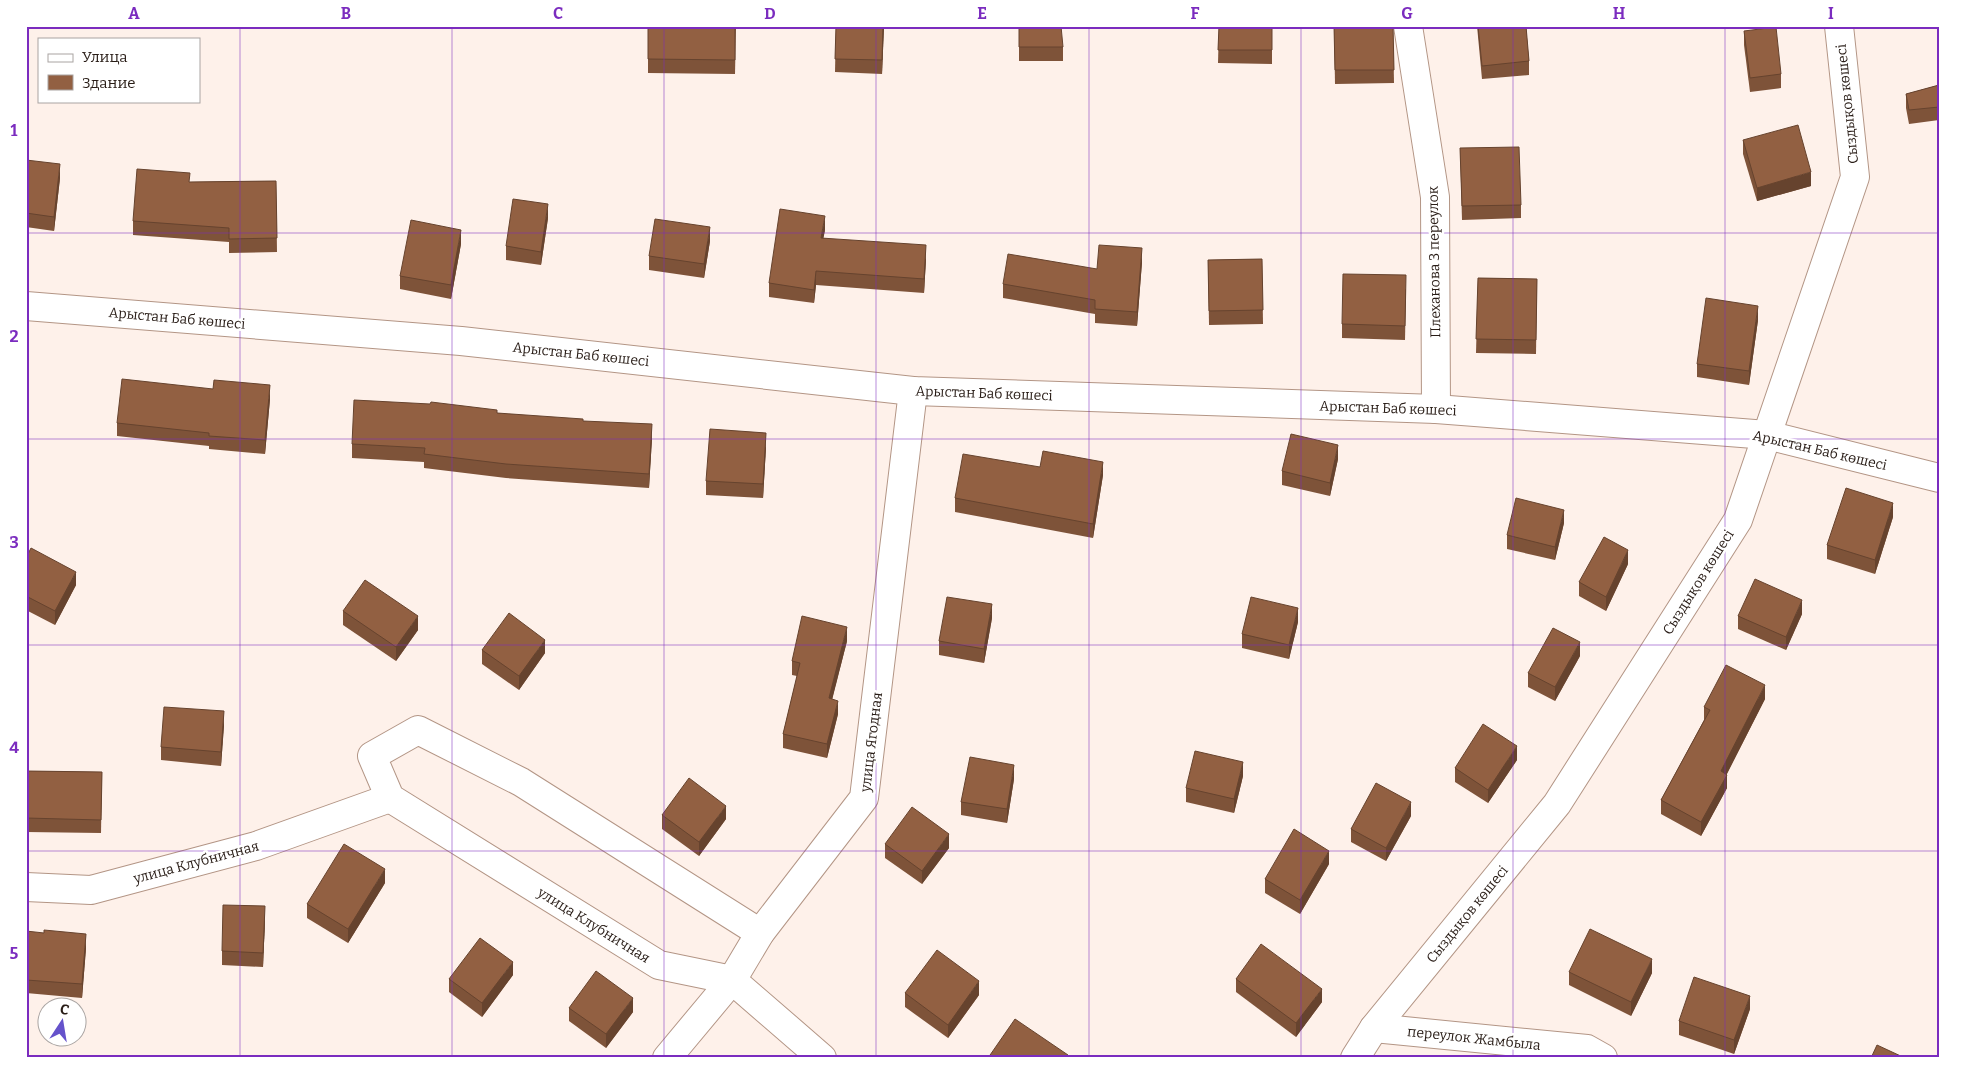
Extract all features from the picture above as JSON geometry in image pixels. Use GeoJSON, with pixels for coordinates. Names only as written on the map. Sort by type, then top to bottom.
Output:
{"type":"FeatureCollection","features":[{"type":"Feature","properties":{"kind":"street","name":"Плеханова 3 переулок"},"geometry":{"type":"LineString","coordinates":[[1408,26],[1435,197],[1436,409]]}},
{"type":"Feature","properties":{"kind":"street","name":"Сыздықов көшесі"},"geometry":{"type":"LineString","coordinates":[[1354,1058],[1374,1028],[1557,804],[1738,520],[1856,177],[1839,26]]}},
{"type":"Feature","properties":{"kind":"street","name":"Арыстан Баб көшесі"},"geometry":{"type":"LineString","coordinates":[[26,306],[461,341],[913,391],[1436,409],[1767,435],[1939,478]]}},
{"type":"Feature","properties":{"kind":"street","name":"улица Ягодная"},"geometry":{"type":"LineString","coordinates":[[667,1058],[732,980],[760,933],[864,798],[913,391]]}},
{"type":"Feature","properties":{"kind":"street"},"geometry":{"type":"LineString","coordinates":[[390,798],[372,756],[418,730],[521,782],[760,933]]}},
{"type":"Feature","properties":{"kind":"street","name":"улица Клубничная"},"geometry":{"type":"LineString","coordinates":[[26,887],[91,890],[256,846],[390,798],[659,965],[732,980],[822,1058]]}},
{"type":"Feature","properties":{"kind":"street","name":"переулок Жамбыла"},"geometry":{"type":"LineString","coordinates":[[1374,1028],[1587,1049],[1602,1058]]}},
{"type":"Feature","properties":{"kind":"building"},"geometry":{"type":"Polygon","coordinates":[[[648,26],[735,26],[735,60],[648,59],[648,26]]]}},
{"type":"Feature","properties":{"kind":"building"},"geometry":{"type":"Polygon","coordinates":[[[836,26],[883,26],[882,60],[835,59],[836,26]]]}},
{"type":"Feature","properties":{"kind":"building"},"geometry":{"type":"Polygon","coordinates":[[[1019,26],[1061,26],[1063,47],[1019,47],[1019,26]]]}},
{"type":"Feature","properties":{"kind":"building"},"geometry":{"type":"Polygon","coordinates":[[[1219,26],[1272,26],[1272,50],[1218,50],[1219,26]]]}},
{"type":"Feature","properties":{"kind":"building"},"geometry":{"type":"Polygon","coordinates":[[[1334,26],[1393,26],[1394,70],[1335,70],[1334,26]]]}},
{"type":"Feature","properties":{"kind":"building"},"geometry":{"type":"Polygon","coordinates":[[[1478,26],[1526,26],[1529,61],[1482,66],[1478,26]]]}},
{"type":"Feature","properties":{"kind":"building"},"geometry":{"type":"Polygon","coordinates":[[[1776,27],[1781,74],[1750,78],[1744,31],[1776,27]]]}},
{"type":"Feature","properties":{"kind":"building"},"geometry":{"type":"Polygon","coordinates":[[[1939,85],[1939,107],[1909,110],[1906,94],[1939,85]]]}},
{"type":"Feature","properties":{"kind":"building"},"geometry":{"type":"Polygon","coordinates":[[[1798,125],[1811,172],[1757,188],[1743,140],[1798,125]]]}},
{"type":"Feature","properties":{"kind":"building"},"geometry":{"type":"Polygon","coordinates":[[[1519,147],[1521,205],[1462,206],[1460,148],[1519,147]]]}},
{"type":"Feature","properties":{"kind":"building"},"geometry":{"type":"Polygon","coordinates":[[[26,160],[60,164],[54,217],[26,213],[26,160]]]}},
{"type":"Feature","properties":{"kind":"building"},"geometry":{"type":"Polygon","coordinates":[[[137,169],[190,173],[189,182],[276,181],[277,238],[229,239],[229,228],[133,221],[137,169]]]}},
{"type":"Feature","properties":{"kind":"building"},"geometry":{"type":"Polygon","coordinates":[[[513,199],[548,204],[541,252],[506,246],[513,199]]]}},
{"type":"Feature","properties":{"kind":"building"},"geometry":{"type":"Polygon","coordinates":[[[780,209],[825,216],[821,238],[926,245],[924,279],[816,271],[814,290],[769,283],[780,209]]]}},
{"type":"Feature","properties":{"kind":"building"},"geometry":{"type":"Polygon","coordinates":[[[655,219],[710,227],[704,264],[649,256],[655,219]]]}},
{"type":"Feature","properties":{"kind":"building"},"geometry":{"type":"Polygon","coordinates":[[[411,220],[461,230],[451,285],[400,276],[411,220]]]}},
{"type":"Feature","properties":{"kind":"building"},"geometry":{"type":"Polygon","coordinates":[[[1099,245],[1142,248],[1137,312],[1095,309],[1095,300],[1003,284],[1008,254],[1097,269],[1099,245]]]}},
{"type":"Feature","properties":{"kind":"building"},"geometry":{"type":"Polygon","coordinates":[[[1262,259],[1263,310],[1209,311],[1208,260],[1262,259]]]}},
{"type":"Feature","properties":{"kind":"building"},"geometry":{"type":"Polygon","coordinates":[[[1343,274],[1406,275],[1405,326],[1342,324],[1343,274]]]}},
{"type":"Feature","properties":{"kind":"building"},"geometry":{"type":"Polygon","coordinates":[[[1478,278],[1537,279],[1536,340],[1476,339],[1478,278]]]}},
{"type":"Feature","properties":{"kind":"building"},"geometry":{"type":"Polygon","coordinates":[[[1706,298],[1758,306],[1749,371],[1697,364],[1706,298]]]}},
{"type":"Feature","properties":{"kind":"building"},"geometry":{"type":"Polygon","coordinates":[[[122,379],[213,389],[214,380],[270,385],[265,440],[209,436],[209,433],[117,423],[122,379]]]}},
{"type":"Feature","properties":{"kind":"building"},"geometry":{"type":"Polygon","coordinates":[[[354,400],[430,404],[431,402],[497,410],[497,413],[583,419],[583,421],[652,424],[649,474],[506,464],[424,454],[425,448],[352,444],[354,400]]]}},
{"type":"Feature","properties":{"kind":"building"},"geometry":{"type":"Polygon","coordinates":[[[710,429],[766,433],[763,484],[706,481],[710,429]]]}},
{"type":"Feature","properties":{"kind":"building"},"geometry":{"type":"Polygon","coordinates":[[[1291,434],[1338,445],[1330,483],[1282,471],[1291,434]]]}},
{"type":"Feature","properties":{"kind":"building"},"geometry":{"type":"Polygon","coordinates":[[[1043,451],[1103,462],[1093,524],[955,498],[963,454],[1040,467],[1043,451]]]}},
{"type":"Feature","properties":{"kind":"building"},"geometry":{"type":"Polygon","coordinates":[[[1846,488],[1893,503],[1875,560],[1827,545],[1846,488]]]}},
{"type":"Feature","properties":{"kind":"building"},"geometry":{"type":"Polygon","coordinates":[[[1516,498],[1564,510],[1555,547],[1507,535],[1516,498]]]}},
{"type":"Feature","properties":{"kind":"building"},"geometry":{"type":"Polygon","coordinates":[[[1604,537],[1628,550],[1606,597],[1579,582],[1604,537]]]}},
{"type":"Feature","properties":{"kind":"building"},"geometry":{"type":"Polygon","coordinates":[[[31,548],[76,572],[55,611],[26,596],[26,558],[31,548]]]}},
{"type":"Feature","properties":{"kind":"building"},"geometry":{"type":"Polygon","coordinates":[[[1755,579],[1802,600],[1786,637],[1738,616],[1755,579]]]}},
{"type":"Feature","properties":{"kind":"building"},"geometry":{"type":"Polygon","coordinates":[[[365,580],[418,616],[396,647],[343,611],[365,580]]]}},
{"type":"Feature","properties":{"kind":"building"},"geometry":{"type":"Polygon","coordinates":[[[947,597],[992,604],[984,649],[939,641],[947,597]]]}},
{"type":"Feature","properties":{"kind":"building"},"geometry":{"type":"Polygon","coordinates":[[[1251,597],[1298,608],[1289,645],[1242,634],[1251,597]]]}},
{"type":"Feature","properties":{"kind":"building"},"geometry":{"type":"Polygon","coordinates":[[[509,613],[545,640],[519,676],[482,650],[509,613]]]}},
{"type":"Feature","properties":{"kind":"building"},"geometry":{"type":"Polygon","coordinates":[[[802,616],[847,627],[829,698],[838,701],[827,744],[783,734],[800,663],[792,661],[802,616]]]}},
{"type":"Feature","properties":{"kind":"building"},"geometry":{"type":"Polygon","coordinates":[[[1553,628],[1580,642],[1555,687],[1528,673],[1553,628]]]}},
{"type":"Feature","properties":{"kind":"building"},"geometry":{"type":"Polygon","coordinates":[[[1726,665],[1765,685],[1721,771],[1727,775],[1701,822],[1661,800],[1710,710],[1704,707],[1726,665]]]}},
{"type":"Feature","properties":{"kind":"building"},"geometry":{"type":"Polygon","coordinates":[[[164,707],[224,711],[221,752],[161,747],[164,707]]]}},
{"type":"Feature","properties":{"kind":"building"},"geometry":{"type":"Polygon","coordinates":[[[1483,724],[1517,746],[1488,790],[1455,768],[1483,724]]]}},
{"type":"Feature","properties":{"kind":"building"},"geometry":{"type":"Polygon","coordinates":[[[1195,751],[1243,762],[1234,799],[1186,788],[1195,751]]]}},
{"type":"Feature","properties":{"kind":"building"},"geometry":{"type":"Polygon","coordinates":[[[970,757],[1014,765],[1007,809],[961,802],[970,757]]]}},
{"type":"Feature","properties":{"kind":"building"},"geometry":{"type":"Polygon","coordinates":[[[26,771],[102,772],[101,820],[26,818],[26,771]]]}},
{"type":"Feature","properties":{"kind":"building"},"geometry":{"type":"Polygon","coordinates":[[[689,778],[726,806],[699,842],[662,815],[689,778]]]}},
{"type":"Feature","properties":{"kind":"building"},"geometry":{"type":"Polygon","coordinates":[[[1376,783],[1411,802],[1386,848],[1351,829],[1376,783]]]}},
{"type":"Feature","properties":{"kind":"building"},"geometry":{"type":"Polygon","coordinates":[[[912,807],[949,834],[922,871],[885,844],[912,807]]]}},
{"type":"Feature","properties":{"kind":"building"},"geometry":{"type":"Polygon","coordinates":[[[1294,829],[1329,851],[1300,900],[1265,879],[1294,829]]]}},
{"type":"Feature","properties":{"kind":"building"},"geometry":{"type":"Polygon","coordinates":[[[344,844],[385,869],[348,929],[307,904],[344,844]]]}},
{"type":"Feature","properties":{"kind":"building"},"geometry":{"type":"Polygon","coordinates":[[[223,905],[265,906],[263,953],[222,951],[223,905]]]}},
{"type":"Feature","properties":{"kind":"building"},"geometry":{"type":"Polygon","coordinates":[[[1590,929],[1652,959],[1631,1002],[1569,972],[1590,929]]]}},
{"type":"Feature","properties":{"kind":"building"},"geometry":{"type":"Polygon","coordinates":[[[44,930],[86,934],[82,984],[26,980],[26,931],[44,933],[44,930]]]}},
{"type":"Feature","properties":{"kind":"building"},"geometry":{"type":"Polygon","coordinates":[[[480,938],[513,962],[482,1003],[449,979],[480,938]]]}},
{"type":"Feature","properties":{"kind":"building"},"geometry":{"type":"Polygon","coordinates":[[[1261,944],[1322,989],[1296,1023],[1236,979],[1261,944]]]}},
{"type":"Feature","properties":{"kind":"building"},"geometry":{"type":"Polygon","coordinates":[[[937,950],[979,981],[948,1025],[905,993],[937,950]]]}},
{"type":"Feature","properties":{"kind":"building"},"geometry":{"type":"Polygon","coordinates":[[[596,971],[633,998],[606,1034],[569,1008],[596,971]]]}},
{"type":"Feature","properties":{"kind":"building"},"geometry":{"type":"Polygon","coordinates":[[[1694,977],[1750,996],[1734,1040],[1679,1021],[1694,977]]]}},
{"type":"Feature","properties":{"kind":"building"},"geometry":{"type":"Polygon","coordinates":[[[1015,1019],[1068,1055],[1066,1058],[988,1058],[1015,1019]]]}},
{"type":"Feature","properties":{"kind":"building"},"geometry":{"type":"Polygon","coordinates":[[[1877,1045],[1905,1058],[1871,1058],[1877,1045]]]}}]}
